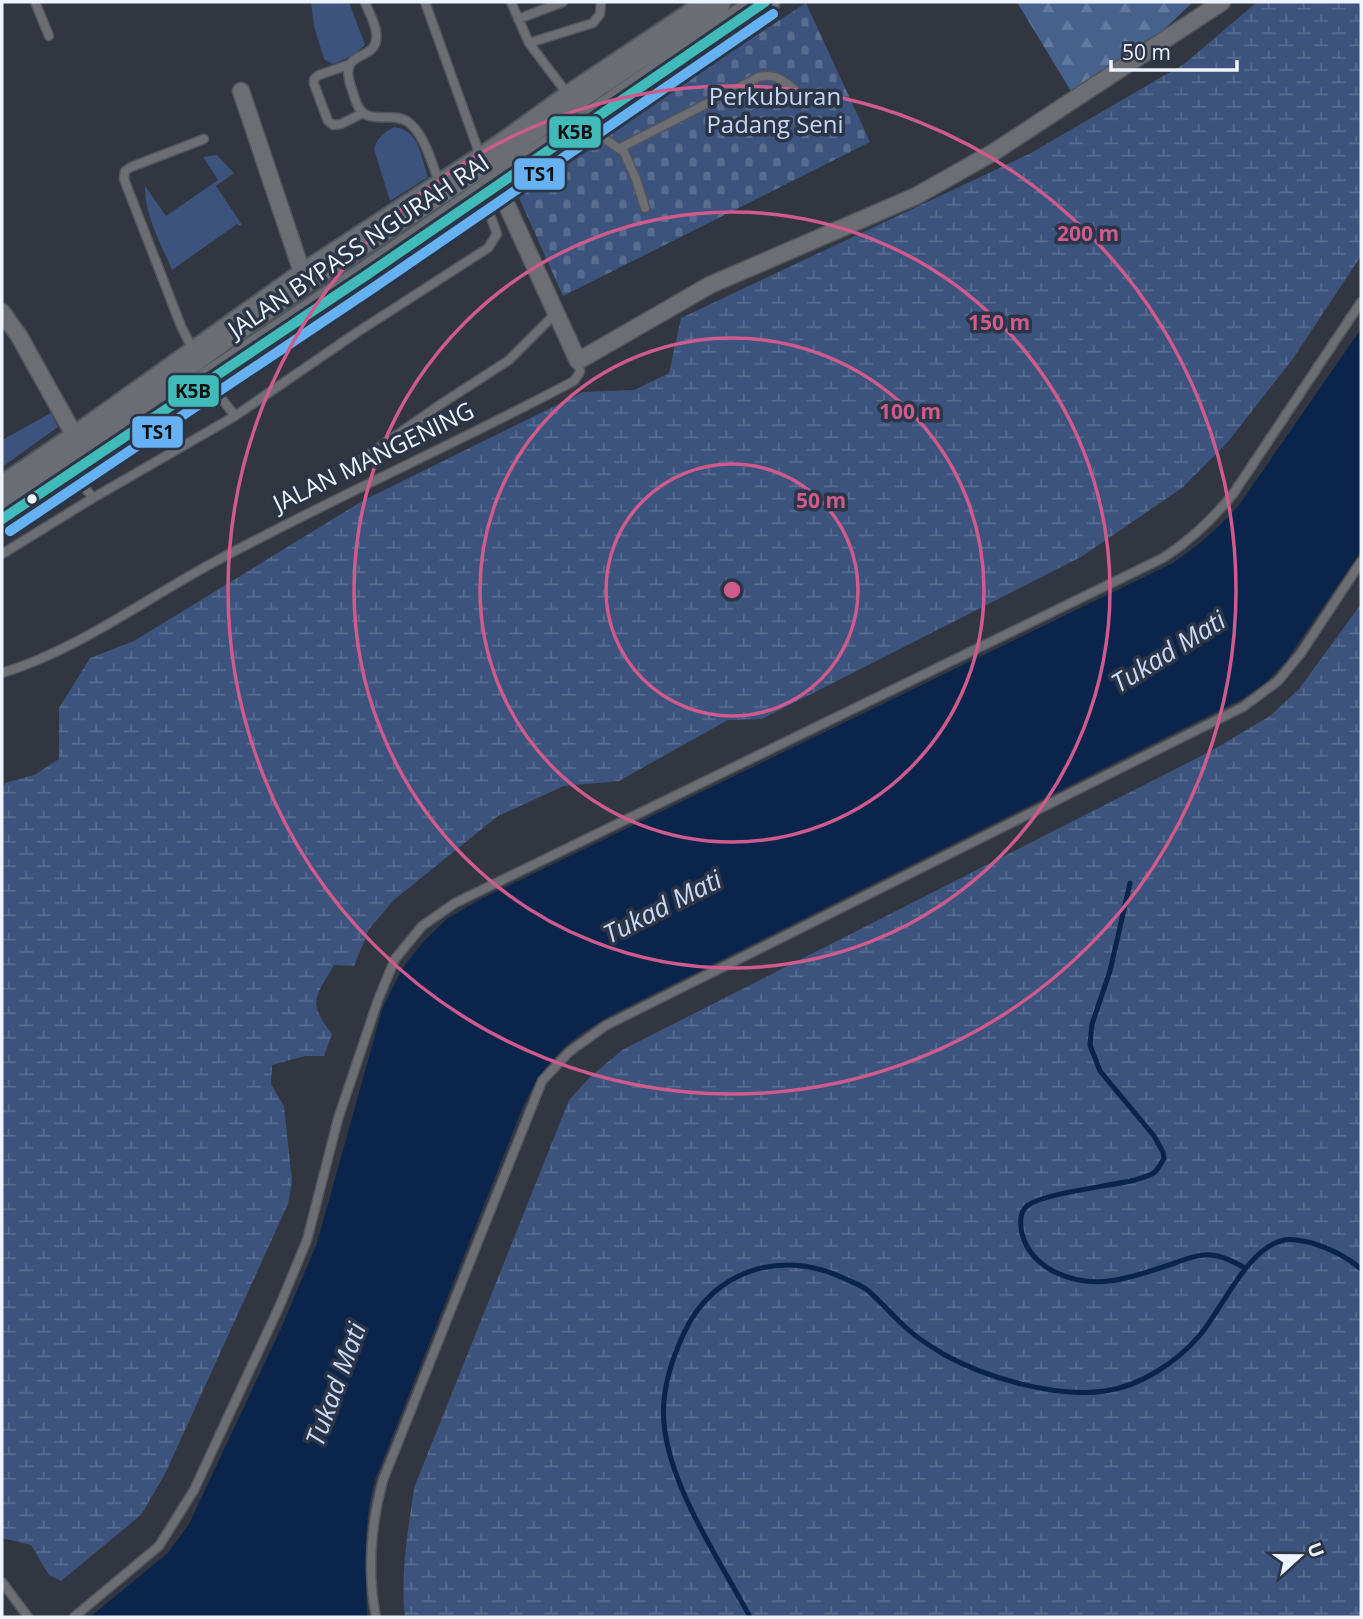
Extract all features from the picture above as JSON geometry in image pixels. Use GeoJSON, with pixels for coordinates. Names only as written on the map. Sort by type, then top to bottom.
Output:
{"type":"FeatureCollection","features":[{"type":"Feature","properties":{"kind":"highway","name":"JALAN BYPASS NGURAH RAI"},"geometry":{"type":"LineString","coordinates":[[2,519],[422,238],[765,2]]}},
{"type":"Feature","properties":{"kind":"highway","name":"JALAN BYPASS NGURAH RAI"},"geometry":{"type":"LineString","coordinates":[[2,491],[304,278],[482,161],[700,9]]}},
{"type":"Feature","properties":{"kind":"highway"},"geometry":{"type":"LineString","coordinates":[[405,211],[422,238]]}},
{"type":"Feature","properties":{"kind":"street"},"geometry":{"type":"LineString","coordinates":[[490,191],[556,313],[578,361],[710,285],[916,196],[995,152],[1222,2]]}},
{"type":"Feature","properties":{"kind":"street"},"geometry":{"type":"LineString","coordinates":[[241,91],[304,278]]}},
{"type":"Feature","properties":{"kind":"street"},"geometry":{"type":"LineString","coordinates":[[2,312],[19,336],[77,440]]}},
{"type":"Feature","properties":{"kind":"lane"},"geometry":{"type":"LineString","coordinates":[[35,2],[49,36]]}},
{"type":"Feature","properties":{"kind":"lane"},"geometry":{"type":"LineString","coordinates":[[363,113],[333,125],[328,121],[314,79],[348,65],[367,54],[374,45],[377,33],[365,2]]}},
{"type":"Feature","properties":{"kind":"lane"},"geometry":{"type":"LineString","coordinates":[[425,2],[482,161]]}},
{"type":"Feature","properties":{"kind":"lane"},"geometry":{"type":"LineString","coordinates":[[511,2],[529,43],[571,99]]}},
{"type":"Feature","properties":{"kind":"lane"},"geometry":{"type":"LineString","coordinates":[[518,19],[563,2]]}},
{"type":"Feature","properties":{"kind":"lane"},"geometry":{"type":"LineString","coordinates":[[529,43],[593,23],[600,14],[601,2]]}},
{"type":"Feature","properties":{"kind":"lane"},"geometry":{"type":"LineString","coordinates":[[348,65],[347,74],[358,107],[363,113],[373,117],[395,116],[408,121],[418,132],[441,186]]}},
{"type":"Feature","properties":{"kind":"lane"},"geometry":{"type":"LineString","coordinates":[[620,148],[760,77],[776,76],[794,89]]}},
{"type":"Feature","properties":{"kind":"lane"},"geometry":{"type":"LineString","coordinates":[[584,124],[620,148],[628,158],[645,208]]}},
{"type":"Feature","properties":{"kind":"lane"},"geometry":{"type":"LineString","coordinates":[[196,354],[181,326],[124,178],[125,171],[131,167],[204,139]]}},
{"type":"Feature","properties":{"kind":"lane"},"geometry":{"type":"LineString","coordinates":[[2,554],[235,416],[356,333],[488,248],[497,234],[490,191]]}},
{"type":"Feature","properties":{"kind":"lane"},"geometry":{"type":"LineString","coordinates":[[74,1617],[159,1546],[194,1490],[281,1304],[307,1240],[338,1119],[378,1000],[395,959],[422,926],[455,903],[1163,558],[1211,521],[1233,494],[1361,302]]}},
{"type":"Feature","properties":{"kind":"lane"},"geometry":{"type":"LineString","coordinates":[[358,462],[509,360],[556,313]]}},
{"type":"Feature","properties":{"kind":"lane","name":"JALAN MANGENING"},"geometry":{"type":"LineString","coordinates":[[2,673],[41,658],[83,637],[276,528],[493,424],[574,381],[580,372],[578,361]]}},
{"type":"Feature","properties":{"kind":"lane"},"geometry":{"type":"LineString","coordinates":[[208,381],[235,416]]}},
{"type":"Feature","properties":{"kind":"lane"},"geometry":{"type":"LineString","coordinates":[[72,472],[93,498]]}},
{"type":"Feature","properties":{"kind":"lane"},"geometry":{"type":"LineString","coordinates":[[376,1617],[373,1604],[372,1545],[375,1507],[383,1480],[542,1081],[569,1052],[605,1026],[1243,707],[1278,681],[1301,653],[1361,562]]}},
{"type":"Feature","properties":{"kind":"lane"},"geometry":{"type":"LineString","coordinates":[[2,1582],[28,1617]]}},
{"type":"Feature","properties":{"kind":"green space"},"geometry":{"type":"Polygon","coordinates":[[[311,2],[349,2],[365,45],[350,57],[332,64],[324,59],[314,26],[311,2]]]}},
{"type":"Feature","properties":{"kind":"green space"},"geometry":{"type":"Polygon","coordinates":[[[1017,2],[1193,2],[1154,39],[1072,93],[1017,2]]]}},
{"type":"Feature","properties":{"kind":"green space"},"geometry":{"type":"Polygon","coordinates":[[[1257,2],[1361,2],[1361,256],[1292,360],[1227,443],[1182,488],[1081,557],[762,719],[728,720],[619,781],[564,786],[498,816],[394,900],[369,929],[354,966],[334,965],[318,993],[316,1000],[319,1014],[332,1034],[324,1056],[305,1056],[272,1065],[271,1084],[284,1106],[292,1181],[288,1204],[165,1474],[141,1515],[61,1581],[49,1575],[31,1545],[2,1538],[2,791],[5,783],[34,775],[59,759],[59,708],[90,658],[134,641],[364,500],[583,392],[634,390],[669,373],[681,318],[1031,153],[1184,64],[1257,2]]]}},
{"type":"Feature","properties":{"kind":"green space","name":"Perkuburan Padang Seni"},"geometry":{"type":"Polygon","coordinates":[[[806,3],[870,142],[563,296],[516,191],[806,3]]]}},
{"type":"Feature","properties":{"kind":"green space"},"geometry":{"type":"Polygon","coordinates":[[[394,127],[403,129],[414,139],[428,177],[390,201],[374,149],[381,136],[394,127]]]}},
{"type":"Feature","properties":{"kind":"green space"},"geometry":{"type":"Polygon","coordinates":[[[217,155],[234,173],[216,186],[242,225],[237,224],[172,270],[150,218],[145,186],[166,216],[218,180],[203,157],[217,155]]]}},
{"type":"Feature","properties":{"kind":"green space"},"geometry":{"type":"Polygon","coordinates":[[[51,413],[58,427],[2,467],[2,440],[51,413]]]}},
{"type":"Feature","properties":{"kind":"green space"},"geometry":{"type":"Polygon","coordinates":[[[1361,604],[1361,1617],[405,1617],[404,1569],[414,1488],[569,1100],[590,1077],[622,1050],[1211,751],[1270,716],[1299,689],[1361,604]]]}},
{"type":"Feature","properties":{"kind":"water"},"geometry":{"type":"Polygon","coordinates":[[[1361,329],[1361,551],[1286,661],[1265,683],[1242,699],[615,1013],[583,1033],[557,1054],[537,1081],[520,1114],[375,1480],[366,1531],[367,1617],[90,1617],[168,1553],[189,1524],[283,1324],[317,1243],[383,1007],[402,969],[423,942],[448,918],[479,900],[1173,563],[1208,536],[1239,505],[1361,329]]]}},
{"type":"Feature","properties":{"kind":"waterway"},"geometry":{"type":"LineString","coordinates":[[1130,883],[1110,971],[1092,1024],[1090,1045],[1100,1071],[1154,1136],[1164,1159],[1155,1172],[1145,1177],[1035,1201],[1022,1213],[1023,1236],[1038,1260],[1072,1279],[1102,1282],[1116,1280],[1202,1255],[1220,1257],[1245,1268]]}},
{"type":"Feature","properties":{"kind":"waterway","name":"Tukad Mati"},"geometry":{"type":"LineString","coordinates":[[750,1617],[685,1497],[668,1447],[663,1411],[668,1376],[685,1331],[697,1310],[713,1293],[731,1280],[751,1271],[773,1266],[795,1265],[818,1269],[866,1289],[915,1335],[960,1363],[1022,1384],[1065,1392],[1086,1392],[1105,1391],[1132,1384],[1181,1354],[1200,1335],[1247,1266],[1271,1245],[1287,1239],[1312,1243],[1338,1253],[1361,1269]]}},
{"type":"Feature","properties":{"kind":"transit line","name":"K5B"},"geometry":{"type":"LineString","coordinates":[[2,519],[368,274],[765,2]]}},
{"type":"Feature","properties":{"kind":"transit line","name":"TS1"},"geometry":{"type":"LineString","coordinates":[[10,531],[376,286],[773,14]]}}]}
